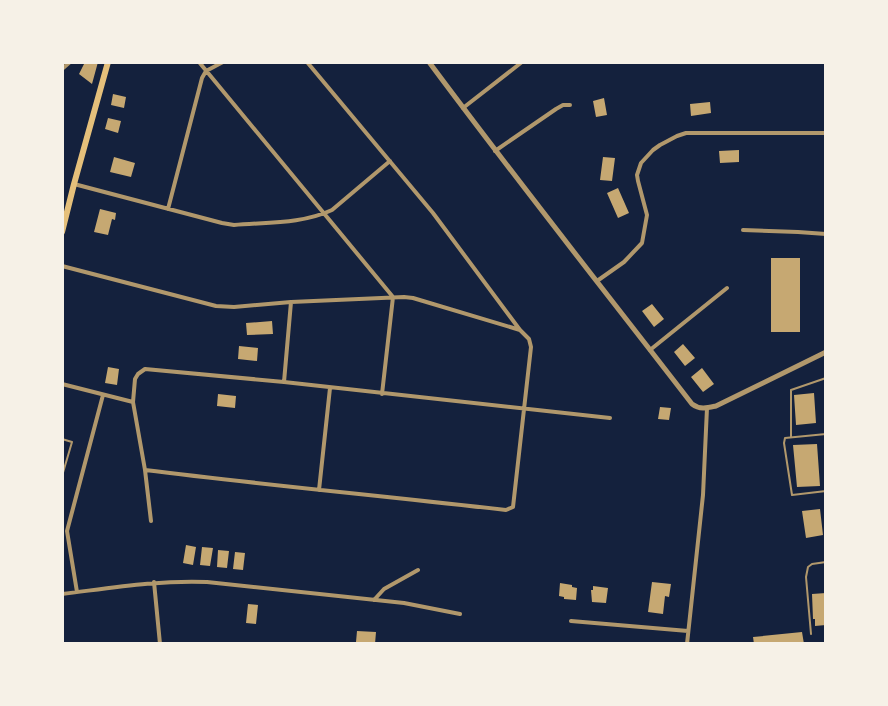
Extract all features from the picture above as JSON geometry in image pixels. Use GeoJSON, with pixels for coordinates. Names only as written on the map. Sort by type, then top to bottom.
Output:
{"type":"FeatureCollection","features":[{"type":"Feature","properties":{"kind":"main road"},"geometry":{"type":"LineString","coordinates":[[62,232],[108,62]]}},
{"type":"Feature","properties":{"kind":"street"},"geometry":{"type":"LineString","coordinates":[[62,69],[70,62]]}},
{"type":"Feature","properties":{"kind":"street"},"geometry":{"type":"LineString","coordinates":[[199,62],[393,297],[382,394]]}},
{"type":"Feature","properties":{"kind":"street"},"geometry":{"type":"LineString","coordinates":[[168,209],[202,78],[206,71],[223,62]]}},
{"type":"Feature","properties":{"kind":"street"},"geometry":{"type":"LineString","coordinates":[[145,470],[506,510],[513,506],[531,347],[529,339],[520,330],[433,213],[307,62]]}},
{"type":"Feature","properties":{"kind":"street"},"geometry":{"type":"LineString","coordinates":[[429,62],[619,312],[696,407],[707,408],[728,401],[826,352]]}},
{"type":"Feature","properties":{"kind":"street"},"geometry":{"type":"LineString","coordinates":[[463,108],[522,62]]}},
{"type":"Feature","properties":{"kind":"street"},"geometry":{"type":"LineString","coordinates":[[495,151],[556,108],[570,105]]}},
{"type":"Feature","properties":{"kind":"street"},"geometry":{"type":"LineString","coordinates":[[597,281],[624,262],[642,244],[647,215],[637,175],[641,163],[652,150],[686,133],[826,133]]}},
{"type":"Feature","properties":{"kind":"street"},"geometry":{"type":"LineString","coordinates":[[74,184],[227,224],[308,219],[332,210],[390,161]]}},
{"type":"Feature","properties":{"kind":"street"},"geometry":{"type":"LineString","coordinates":[[742,230],[826,234]]}},
{"type":"Feature","properties":{"kind":"street"},"geometry":{"type":"LineString","coordinates":[[62,266],[216,306],[234,307],[393,297],[413,298],[520,330]]}},
{"type":"Feature","properties":{"kind":"street"},"geometry":{"type":"LineString","coordinates":[[650,350],[727,288]]}},
{"type":"Feature","properties":{"kind":"street"},"geometry":{"type":"LineString","coordinates":[[284,382],[291,302]]}},
{"type":"Feature","properties":{"kind":"street"},"geometry":{"type":"LineString","coordinates":[[151,521],[134,402],[136,379],[141,371],[151,370],[284,382],[610,418]]}},
{"type":"Feature","properties":{"kind":"street"},"geometry":{"type":"LineString","coordinates":[[62,384],[134,402]]}},
{"type":"Feature","properties":{"kind":"street"},"geometry":{"type":"LineString","coordinates":[[319,490],[330,388]]}},
{"type":"Feature","properties":{"kind":"street"},"geometry":{"type":"LineString","coordinates":[[77,592],[68,532],[103,395]]}},
{"type":"Feature","properties":{"kind":"street"},"geometry":{"type":"LineString","coordinates":[[687,644],[703,495],[708,423],[707,408]]}},
{"type":"Feature","properties":{"kind":"street"},"geometry":{"type":"LineString","coordinates":[[374,600],[384,589],[418,570]]}},
{"type":"Feature","properties":{"kind":"street"},"geometry":{"type":"LineString","coordinates":[[154,582],[160,644]]}},
{"type":"Feature","properties":{"kind":"street"},"geometry":{"type":"LineString","coordinates":[[62,594],[154,582],[207,582],[404,603],[460,614]]}},
{"type":"Feature","properties":{"kind":"street"},"geometry":{"type":"LineString","coordinates":[[571,622],[595,622],[688,631]]}},
{"type":"Feature","properties":{"kind":"lane"},"geometry":{"type":"LineString","coordinates":[[791,437],[791,390],[826,378]]}},
{"type":"Feature","properties":{"kind":"lane"},"geometry":{"type":"LineString","coordinates":[[826,434],[785,438],[784,443],[792,495],[826,490]]}},
{"type":"Feature","properties":{"kind":"lane"},"geometry":{"type":"LineString","coordinates":[[62,439],[72,442],[62,476]]}},
{"type":"Feature","properties":{"kind":"lane"},"geometry":{"type":"LineString","coordinates":[[811,634],[806,577],[808,567],[812,564],[826,562]]}},
{"type":"Feature","properties":{"kind":"building"},"geometry":{"type":"Polygon","coordinates":[[[85,62],[98,62],[92,84],[79,74],[85,62]]]}},
{"type":"Feature","properties":{"kind":"building"},"geometry":{"type":"Polygon","coordinates":[[[113,94],[126,97],[124,108],[111,105],[113,94]]]}},
{"type":"Feature","properties":{"kind":"building"},"geometry":{"type":"Polygon","coordinates":[[[604,98],[607,115],[596,117],[593,101],[604,98]]]}},
{"type":"Feature","properties":{"kind":"building"},"geometry":{"type":"Polygon","coordinates":[[[710,102],[711,113],[691,116],[690,104],[710,102]]]}},
{"type":"Feature","properties":{"kind":"building"},"geometry":{"type":"Polygon","coordinates":[[[108,118],[121,121],[118,133],[105,129],[108,118]]]}},
{"type":"Feature","properties":{"kind":"building"},"geometry":{"type":"Polygon","coordinates":[[[739,150],[739,162],[720,163],[719,151],[739,150]]]}},
{"type":"Feature","properties":{"kind":"building"},"geometry":{"type":"Polygon","coordinates":[[[114,157],[135,163],[131,177],[110,172],[114,157]]]}},
{"type":"Feature","properties":{"kind":"building"},"geometry":{"type":"Polygon","coordinates":[[[603,157],[615,158],[612,181],[600,180],[603,157]]]}},
{"type":"Feature","properties":{"kind":"building"},"geometry":{"type":"Polygon","coordinates":[[[618,188],[629,213],[618,218],[607,193],[618,188]]]}},
{"type":"Feature","properties":{"kind":"building"},"geometry":{"type":"Polygon","coordinates":[[[100,209],[116,213],[115,220],[112,219],[108,235],[94,232],[100,209]]]}},
{"type":"Feature","properties":{"kind":"building"},"geometry":{"type":"Polygon","coordinates":[[[771,258],[800,258],[800,332],[771,332],[771,258]]]}},
{"type":"Feature","properties":{"kind":"building"},"geometry":{"type":"Polygon","coordinates":[[[652,304],[664,319],[654,327],[642,311],[652,304]]]}},
{"type":"Feature","properties":{"kind":"building"},"geometry":{"type":"Polygon","coordinates":[[[272,321],[273,334],[247,335],[246,323],[272,321]]]}},
{"type":"Feature","properties":{"kind":"building"},"geometry":{"type":"Polygon","coordinates":[[[683,344],[695,358],[685,366],[674,352],[683,344]]]}},
{"type":"Feature","properties":{"kind":"building"},"geometry":{"type":"Polygon","coordinates":[[[239,346],[258,348],[257,361],[238,359],[239,346]]]}},
{"type":"Feature","properties":{"kind":"building"},"geometry":{"type":"Polygon","coordinates":[[[108,367],[119,369],[117,385],[105,383],[108,367]]]}},
{"type":"Feature","properties":{"kind":"building"},"geometry":{"type":"Polygon","coordinates":[[[702,368],[714,384],[703,392],[691,377],[702,368]]]}},
{"type":"Feature","properties":{"kind":"building"},"geometry":{"type":"Polygon","coordinates":[[[814,393],[816,423],[796,425],[794,395],[814,393]]]}},
{"type":"Feature","properties":{"kind":"building"},"geometry":{"type":"Polygon","coordinates":[[[218,394],[236,396],[235,408],[217,406],[218,394]]]}},
{"type":"Feature","properties":{"kind":"building"},"geometry":{"type":"Polygon","coordinates":[[[660,407],[671,408],[669,420],[658,419],[660,407]]]}},
{"type":"Feature","properties":{"kind":"building"},"geometry":{"type":"Polygon","coordinates":[[[817,444],[820,486],[797,487],[793,445],[817,444]]]}},
{"type":"Feature","properties":{"kind":"building"},"geometry":{"type":"Polygon","coordinates":[[[820,509],[823,535],[806,538],[802,511],[820,509]]]}},
{"type":"Feature","properties":{"kind":"building"},"geometry":{"type":"Polygon","coordinates":[[[186,545],[196,547],[193,565],[183,563],[186,545]]]}},
{"type":"Feature","properties":{"kind":"building"},"geometry":{"type":"Polygon","coordinates":[[[202,547],[213,548],[210,566],[200,565],[202,547]]]}},
{"type":"Feature","properties":{"kind":"building"},"geometry":{"type":"Polygon","coordinates":[[[218,550],[229,551],[227,568],[217,567],[218,550]]]}},
{"type":"Feature","properties":{"kind":"building"},"geometry":{"type":"Polygon","coordinates":[[[235,552],[245,553],[243,570],[233,569],[235,552]]]}},
{"type":"Feature","properties":{"kind":"building"},"geometry":{"type":"Polygon","coordinates":[[[652,582],[671,584],[669,597],[665,596],[663,614],[648,612],[652,582]]]}},
{"type":"Feature","properties":{"kind":"building"},"geometry":{"type":"Polygon","coordinates":[[[560,583],[577,588],[576,600],[564,599],[564,597],[559,596],[560,583]]]}},
{"type":"Feature","properties":{"kind":"building"},"geometry":{"type":"Polygon","coordinates":[[[593,586],[608,588],[606,603],[592,602],[591,590],[593,590],[593,586]]]}},
{"type":"Feature","properties":{"kind":"building"},"geometry":{"type":"Polygon","coordinates":[[[826,593],[826,625],[815,626],[812,594],[826,593]]]}},
{"type":"Feature","properties":{"kind":"building"},"geometry":{"type":"Polygon","coordinates":[[[248,604],[258,605],[256,624],[246,623],[248,604]]]}},
{"type":"Feature","properties":{"kind":"building"},"geometry":{"type":"Polygon","coordinates":[[[357,631],[376,632],[375,644],[356,642],[357,631]]]}},
{"type":"Feature","properties":{"kind":"building"},"geometry":{"type":"Polygon","coordinates":[[[802,632],[804,644],[754,644],[753,637],[802,632]]]}}]}
